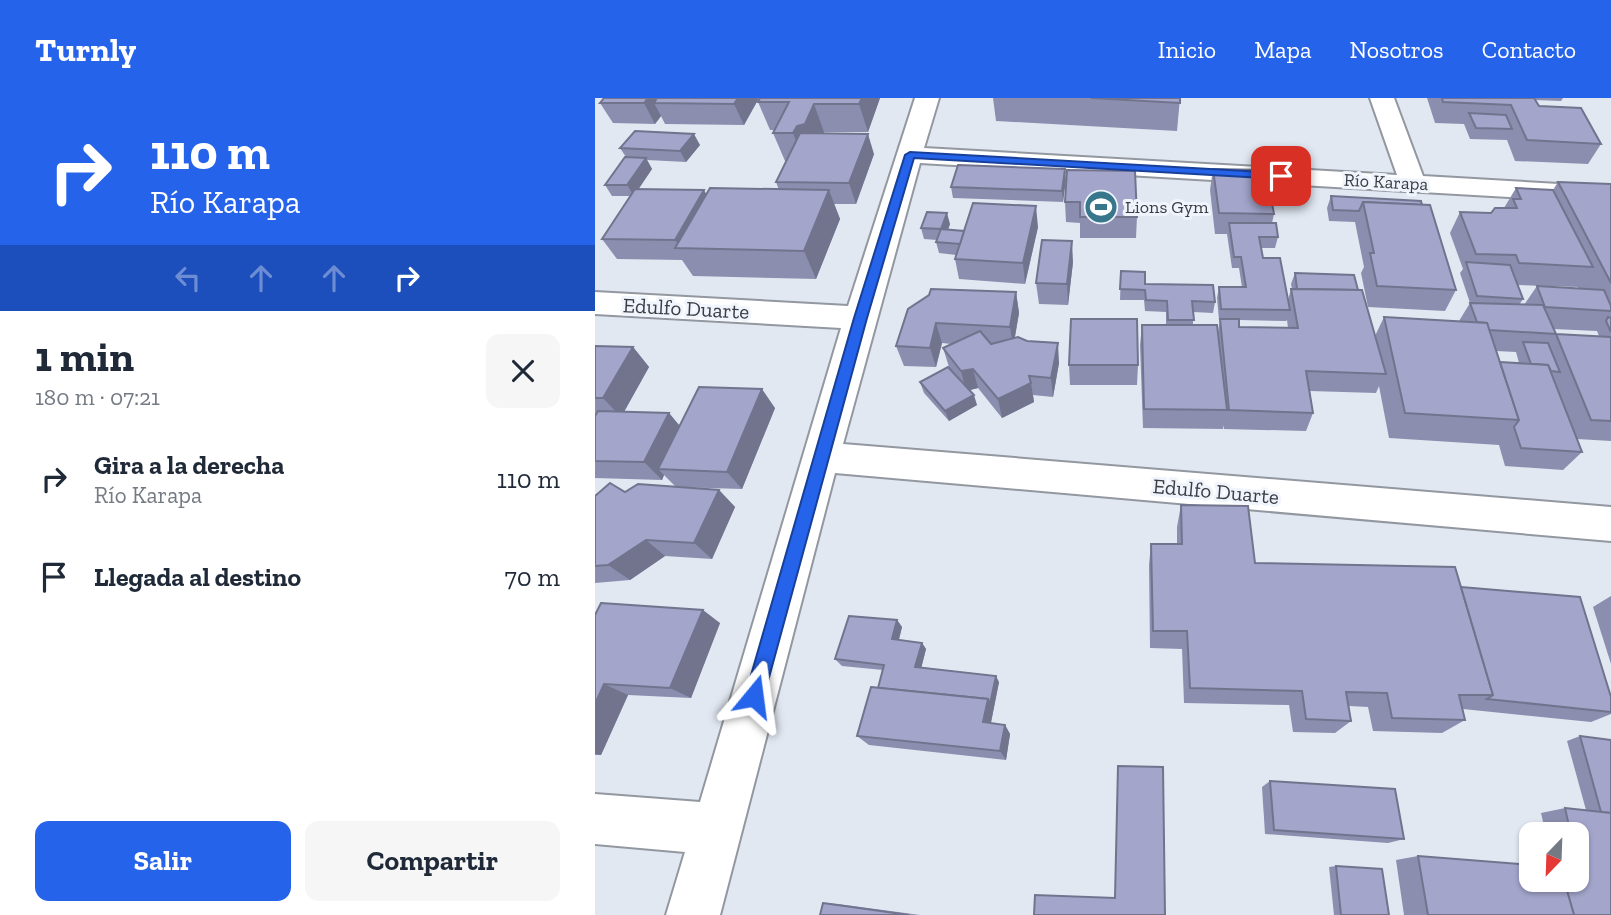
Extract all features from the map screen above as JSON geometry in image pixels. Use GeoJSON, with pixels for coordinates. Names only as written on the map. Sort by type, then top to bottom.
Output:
{"type":"FeatureCollection","features":[{"type":"Feature","properties":{"kind":"street"},"geometry":{"type":"LineString","coordinates":[[693,915],[860,318],[927,98]]}},
{"type":"Feature","properties":{"kind":"street"},"geometry":{"type":"LineString","coordinates":[[1382,98],[1413,184]]}},
{"type":"Feature","properties":{"kind":"street","name":"Río Karapa"},"geometry":{"type":"LineString","coordinates":[[910,155],[1611,195]]}},
{"type":"Feature","properties":{"kind":"street","name":"Edulfo Duarte"},"geometry":{"type":"LineString","coordinates":[[595,303],[860,318]]}},
{"type":"Feature","properties":{"kind":"street","name":"Edulfo Duarte"},"geometry":{"type":"LineString","coordinates":[[821,457],[1611,524]]}},
{"type":"Feature","properties":{"kind":"street"},"geometry":{"type":"LineString","coordinates":[[595,819],[717,829]]}},
{"type":"Feature","properties":{"kind":"building"},"geometry":{"type":"Polygon","coordinates":[[[604,98],[648,98],[644,103],[600,103],[604,98]]]}},
{"type":"Feature","properties":{"kind":"building"},"geometry":{"type":"Polygon","coordinates":[[[657,98],[738,98],[734,104],[654,103],[657,98]]]}},
{"type":"Feature","properties":{"kind":"building"},"geometry":{"type":"Polygon","coordinates":[[[760,98],[862,98],[859,104],[814,104],[805,124],[797,126],[793,133],[773,133],[789,102],[758,102],[760,98]]]}},
{"type":"Feature","properties":{"kind":"building"},"geometry":{"type":"Polygon","coordinates":[[[1091,98],[1180,98],[1180,103],[1091,98]]]}},
{"type":"Feature","properties":{"kind":"building"},"geometry":{"type":"Polygon","coordinates":[[[1442,98],[1534,98],[1539,106],[1581,108],[1601,144],[1527,140],[1511,105],[1443,102],[1442,98]]]}},
{"type":"Feature","properties":{"kind":"building"},"geometry":{"type":"Polygon","coordinates":[[[1469,113],[1506,115],[1512,129],[1476,128],[1469,113]]]}},
{"type":"Feature","properties":{"kind":"building"},"geometry":{"type":"Polygon","coordinates":[[[635,131],[694,134],[680,151],[620,148],[635,131]]]}},
{"type":"Feature","properties":{"kind":"building"},"geometry":{"type":"Polygon","coordinates":[[[800,133],[868,134],[849,183],[776,182],[800,133]]]}},
{"type":"Feature","properties":{"kind":"building"},"geometry":{"type":"Polygon","coordinates":[[[625,157],[646,158],[627,185],[605,185],[625,157]]]}},
{"type":"Feature","properties":{"kind":"building"},"geometry":{"type":"Polygon","coordinates":[[[958,165],[1065,169],[1062,191],[951,187],[958,165]]]}},
{"type":"Feature","properties":{"kind":"building"},"geometry":{"type":"Polygon","coordinates":[[[1213,169],[1266,170],[1274,214],[1219,213],[1213,169]]]}},
{"type":"Feature","properties":{"kind":"building"},"geometry":{"type":"Polygon","coordinates":[[[1067,170],[1135,171],[1137,217],[1080,217],[1080,202],[1065,202],[1067,170]]]}},
{"type":"Feature","properties":{"kind":"building"},"geometry":{"type":"Polygon","coordinates":[[[1558,182],[1611,184],[1611,283],[1558,182]]]}},
{"type":"Feature","properties":{"kind":"building"},"geometry":{"type":"Polygon","coordinates":[[[710,188],[829,190],[804,251],[675,248],[710,188]]]}},
{"type":"Feature","properties":{"kind":"building"},"geometry":{"type":"Polygon","coordinates":[[[1516,188],[1553,190],[1593,267],[1519,263],[1516,255],[1476,254],[1460,212],[1491,213],[1495,208],[1517,208],[1513,199],[1521,199],[1516,188]]]}},
{"type":"Feature","properties":{"kind":"building"},"geometry":{"type":"Polygon","coordinates":[[[635,189],[704,190],[675,240],[602,239],[635,189]]]}},
{"type":"Feature","properties":{"kind":"building"},"geometry":{"type":"Polygon","coordinates":[[[1331,196],[1421,201],[1422,205],[1363,202],[1359,211],[1333,210],[1331,196]]]}},
{"type":"Feature","properties":{"kind":"building"},"geometry":{"type":"Polygon","coordinates":[[[1363,202],[1430,205],[1456,290],[1377,286],[1370,253],[1374,253],[1363,202]]]}},
{"type":"Feature","properties":{"kind":"building"},"geometry":{"type":"Polygon","coordinates":[[[973,203],[1036,206],[1023,263],[955,259],[973,203]]]}},
{"type":"Feature","properties":{"kind":"building"},"geometry":{"type":"Polygon","coordinates":[[[927,212],[947,213],[941,229],[921,228],[927,212]]]}},
{"type":"Feature","properties":{"kind":"building"},"geometry":{"type":"Polygon","coordinates":[[[1229,223],[1276,223],[1278,237],[1259,237],[1263,258],[1280,258],[1290,310],[1221,309],[1219,287],[1246,287],[1241,257],[1234,257],[1229,223]]]}},
{"type":"Feature","properties":{"kind":"building"},"geometry":{"type":"Polygon","coordinates":[[[941,229],[964,231],[960,244],[936,242],[941,229]]]}},
{"type":"Feature","properties":{"kind":"building"},"geometry":{"type":"Polygon","coordinates":[[[1042,240],[1072,241],[1067,284],[1036,283],[1042,240]]]}},
{"type":"Feature","properties":{"kind":"building"},"geometry":{"type":"Polygon","coordinates":[[[1466,262],[1510,265],[1523,299],[1477,296],[1466,262]]]}},
{"type":"Feature","properties":{"kind":"building"},"geometry":{"type":"Polygon","coordinates":[[[1121,271],[1145,272],[1145,284],[1213,285],[1215,302],[1192,301],[1194,320],[1168,320],[1167,301],[1146,300],[1145,290],[1120,289],[1121,271]]]}},
{"type":"Feature","properties":{"kind":"building"},"geometry":{"type":"Polygon","coordinates":[[[1295,273],[1354,275],[1358,290],[1297,289],[1295,273]]]}},
{"type":"Feature","properties":{"kind":"building"},"geometry":{"type":"Polygon","coordinates":[[[1537,286],[1604,290],[1611,311],[1545,307],[1537,286]]]}},
{"type":"Feature","properties":{"kind":"building"},"geometry":{"type":"Polygon","coordinates":[[[931,289],[1016,292],[1010,327],[936,323],[930,348],[896,346],[908,309],[929,295],[931,289]]]}},
{"type":"Feature","properties":{"kind":"building"},"geometry":{"type":"Polygon","coordinates":[[[1291,289],[1362,290],[1386,374],[1306,371],[1313,413],[1229,410],[1220,319],[1239,319],[1239,327],[1298,328],[1291,289]]]}},
{"type":"Feature","properties":{"kind":"building"},"geometry":{"type":"Polygon","coordinates":[[[1470,303],[1543,305],[1556,334],[1489,330],[1487,323],[1477,322],[1470,303]]]}},
{"type":"Feature","properties":{"kind":"building"},"geometry":{"type":"Polygon","coordinates":[[[1384,317],[1487,323],[1519,420],[1405,413],[1384,317]]]}},
{"type":"Feature","properties":{"kind":"building"},"geometry":{"type":"Polygon","coordinates":[[[1608,317],[1611,318],[1611,332],[1606,321],[1608,317]]]}},
{"type":"Feature","properties":{"kind":"building"},"geometry":{"type":"Polygon","coordinates":[[[1071,319],[1137,319],[1138,365],[1069,365],[1071,319]]]}},
{"type":"Feature","properties":{"kind":"building"},"geometry":{"type":"Polygon","coordinates":[[[1142,325],[1217,325],[1227,410],[1144,409],[1142,325]]]}},
{"type":"Feature","properties":{"kind":"building"},"geometry":{"type":"Polygon","coordinates":[[[980,331],[991,344],[1018,337],[1027,341],[1058,343],[1051,378],[1029,376],[1031,383],[998,399],[973,369],[961,371],[943,348],[980,331]]]}},
{"type":"Feature","properties":{"kind":"building"},"geometry":{"type":"Polygon","coordinates":[[[1556,334],[1611,337],[1611,421],[1591,420],[1556,334]]]}},
{"type":"Feature","properties":{"kind":"building"},"geometry":{"type":"Polygon","coordinates":[[[1523,342],[1548,343],[1560,372],[1551,371],[1548,365],[1531,364],[1523,342]]]}},
{"type":"Feature","properties":{"kind":"building"},"geometry":{"type":"Polygon","coordinates":[[[595,346],[633,347],[603,398],[595,398],[595,346]]]}},
{"type":"Feature","properties":{"kind":"building"},"geometry":{"type":"Polygon","coordinates":[[[1500,362],[1548,365],[1582,452],[1521,448],[1514,427],[1519,420],[1500,362]]]}},
{"type":"Feature","properties":{"kind":"building"},"geometry":{"type":"Polygon","coordinates":[[[948,367],[974,395],[945,411],[920,382],[948,367]]]}},
{"type":"Feature","properties":{"kind":"building"},"geometry":{"type":"Polygon","coordinates":[[[699,387],[762,389],[727,472],[658,469],[699,387]]]}},
{"type":"Feature","properties":{"kind":"building"},"geometry":{"type":"Polygon","coordinates":[[[598,411],[669,413],[644,462],[595,461],[595,416],[598,411]]]}},
{"type":"Feature","properties":{"kind":"building"},"geometry":{"type":"Polygon","coordinates":[[[610,483],[625,492],[638,484],[719,490],[694,543],[646,540],[608,565],[595,566],[595,496],[610,483]]]}},
{"type":"Feature","properties":{"kind":"building"},"geometry":{"type":"Polygon","coordinates":[[[1181,505],[1248,506],[1255,563],[1455,567],[1493,695],[1459,695],[1465,720],[1392,718],[1387,693],[1346,692],[1351,721],[1306,719],[1302,691],[1190,688],[1187,631],[1153,631],[1151,544],[1182,544],[1181,505]]]}},
{"type":"Feature","properties":{"kind":"building"},"geometry":{"type":"Polygon","coordinates":[[[1461,587],[1580,597],[1611,697],[1611,712],[1487,699],[1493,695],[1461,587]]]}},
{"type":"Feature","properties":{"kind":"building"},"geometry":{"type":"Polygon","coordinates":[[[601,603],[703,610],[670,688],[604,684],[595,704],[595,615],[601,603]]]}},
{"type":"Feature","properties":{"kind":"building"},"geometry":{"type":"Polygon","coordinates":[[[849,616],[897,620],[892,639],[922,643],[915,667],[996,676],[990,704],[988,699],[878,688],[884,665],[835,659],[849,616]]]}},
{"type":"Feature","properties":{"kind":"building"},"geometry":{"type":"Polygon","coordinates":[[[871,687],[988,699],[983,722],[1005,725],[1000,751],[857,736],[871,687]]]}},
{"type":"Feature","properties":{"kind":"building"},"geometry":{"type":"Polygon","coordinates":[[[1580,736],[1611,740],[1611,813],[1601,812],[1580,736]]]}},
{"type":"Feature","properties":{"kind":"building"},"geometry":{"type":"Polygon","coordinates":[[[1118,766],[1163,767],[1165,915],[1034,915],[1035,895],[1115,898],[1118,766]]]}},
{"type":"Feature","properties":{"kind":"building"},"geometry":{"type":"Polygon","coordinates":[[[1270,781],[1395,789],[1404,839],[1274,830],[1270,781]]]}},
{"type":"Feature","properties":{"kind":"building"},"geometry":{"type":"Polygon","coordinates":[[[1565,808],[1611,813],[1611,915],[1574,915],[1567,892],[1589,892],[1589,822],[1568,822],[1565,808]]]}},
{"type":"Feature","properties":{"kind":"building"},"geometry":{"type":"Polygon","coordinates":[[[1418,856],[1519,864],[1519,892],[1567,892],[1574,915],[1428,915],[1418,856]]]}},
{"type":"Feature","properties":{"kind":"building"},"geometry":{"type":"Polygon","coordinates":[[[1336,866],[1382,869],[1389,915],[1341,915],[1336,866]]]}},
{"type":"Feature","properties":{"kind":"building"},"geometry":{"type":"Polygon","coordinates":[[[823,903],[909,915],[820,915],[823,903]]]}},
{"type":"Feature","properties":{"kind":"place","name":"Lions Gym"},"geometry":{"type":"Point","coordinates":[1101,207]}},
{"type":"Feature","properties":{"kind":"route"},"geometry":{"type":"LineString","coordinates":[[754,696],[860,318],[910,155],[1281,176]]}}]}
